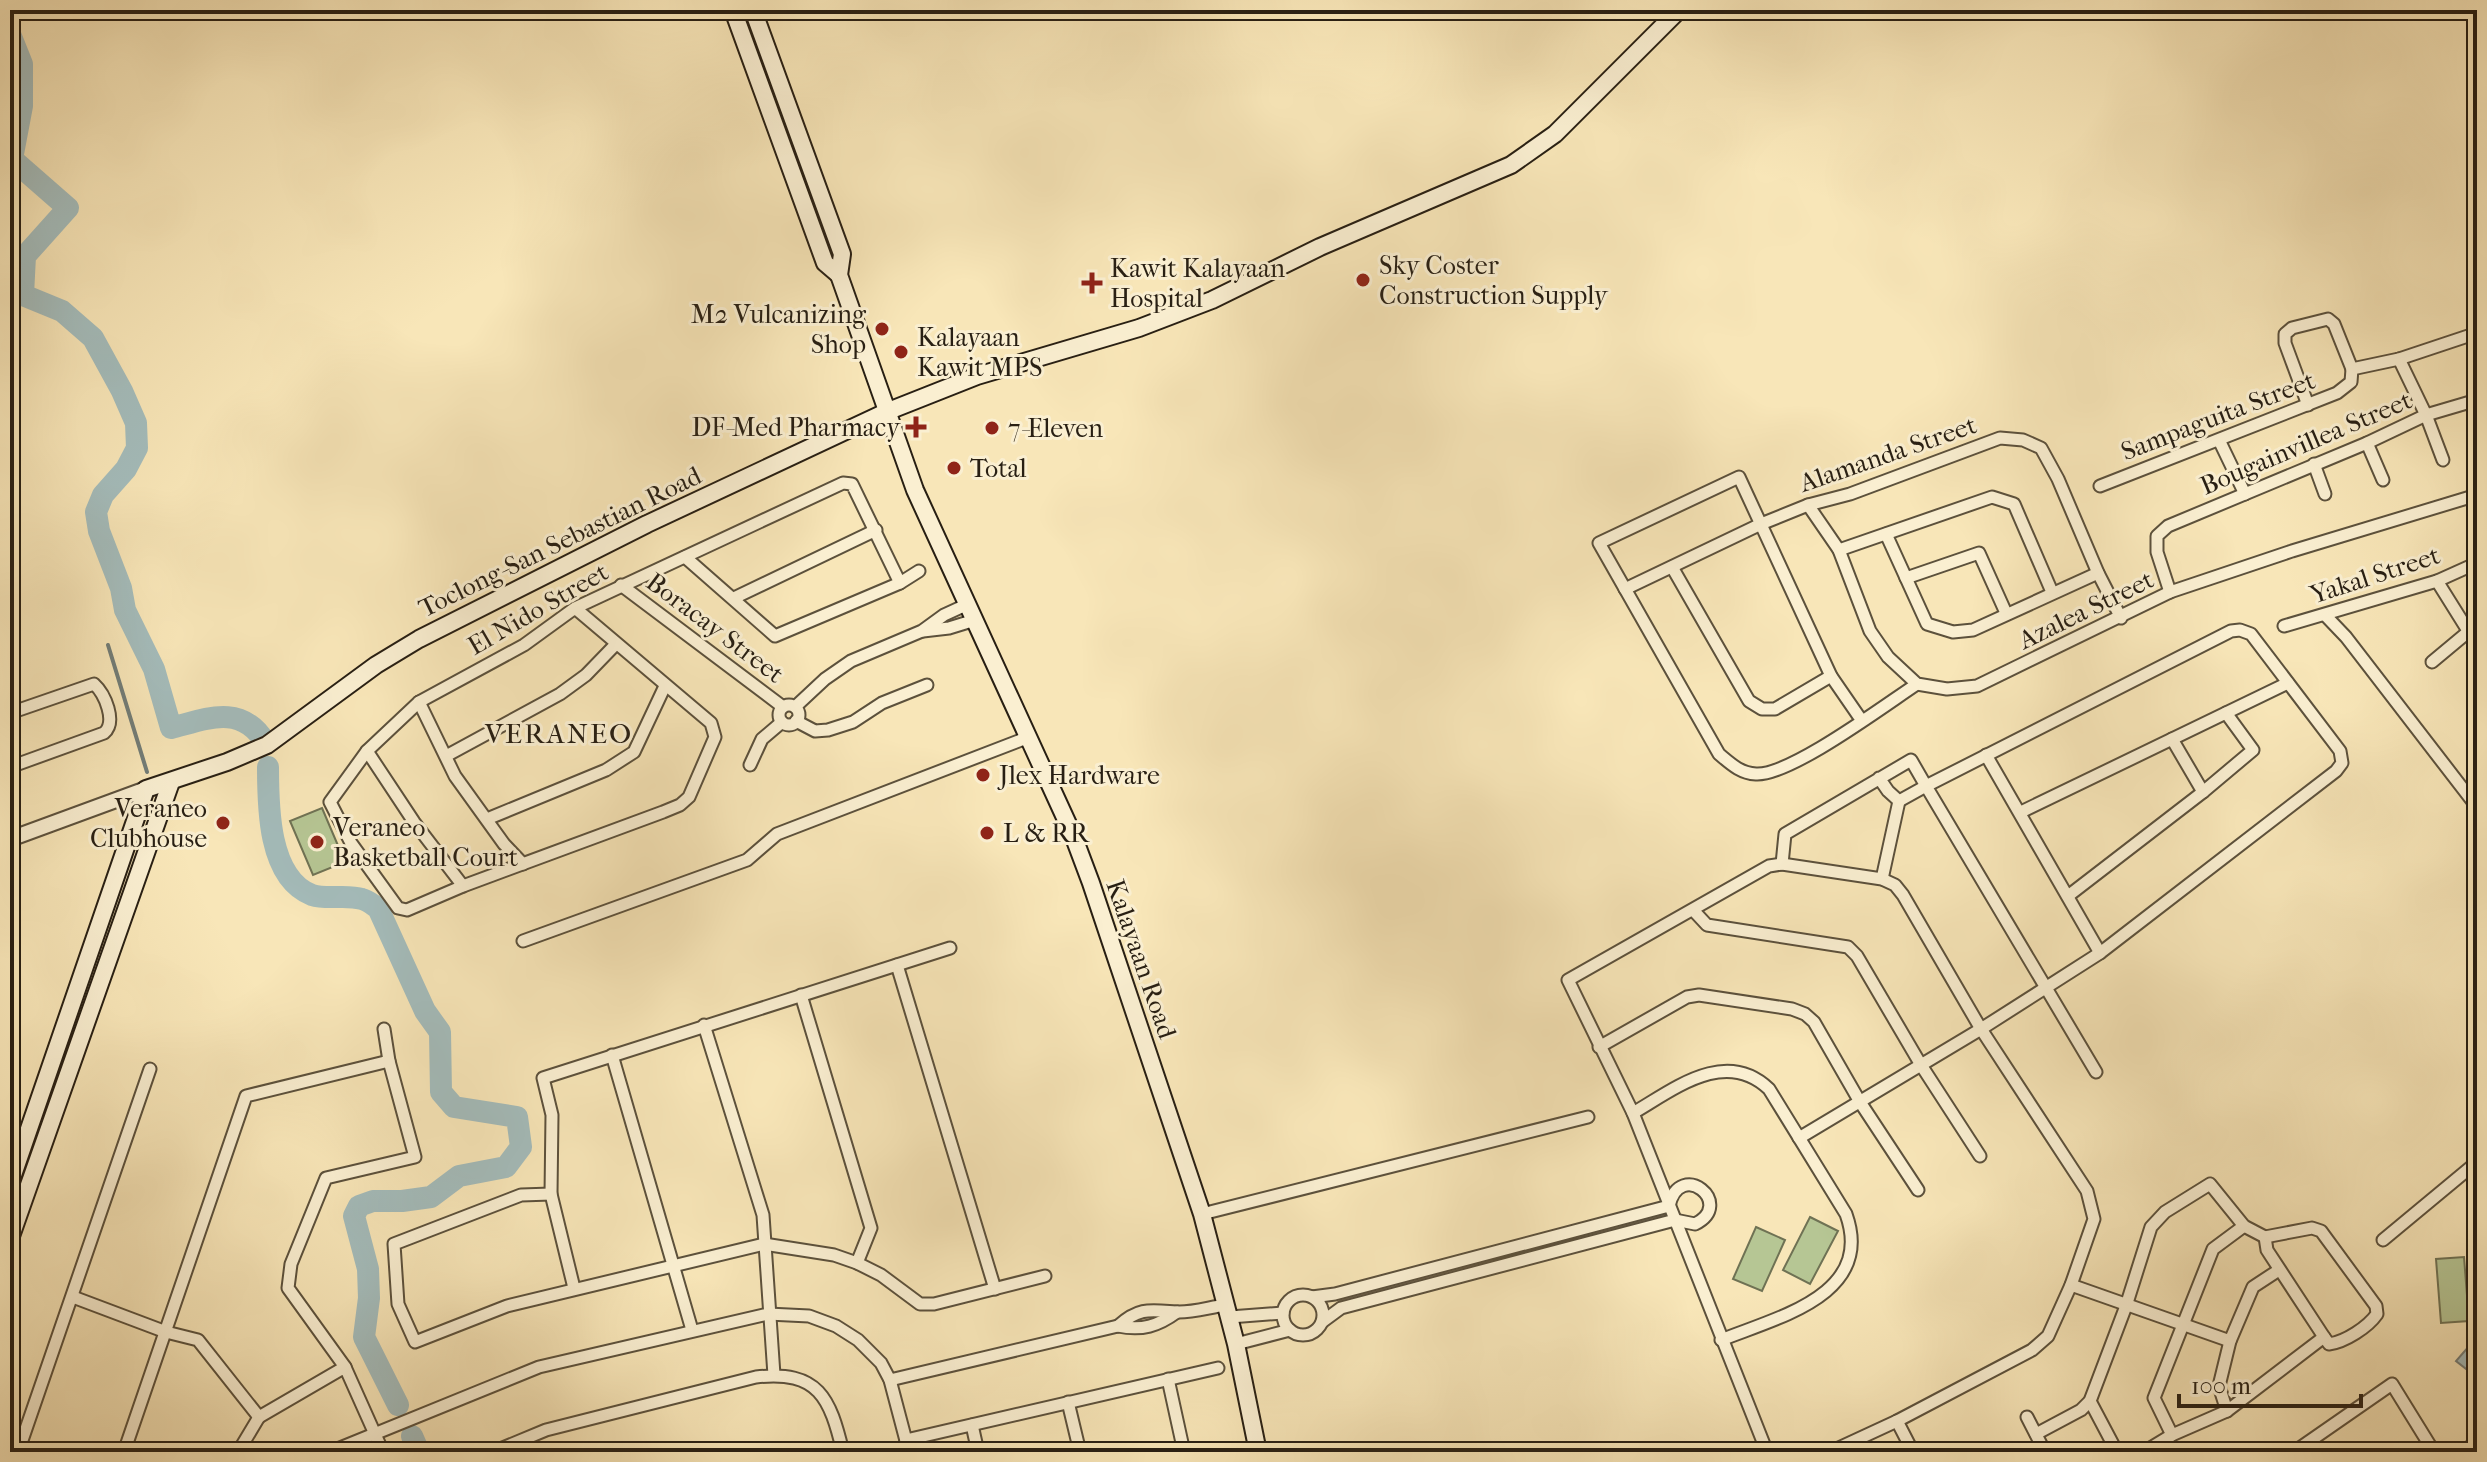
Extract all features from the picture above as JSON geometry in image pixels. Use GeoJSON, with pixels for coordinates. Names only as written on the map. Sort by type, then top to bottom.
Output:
{"type":"FeatureCollection","features":[{"type":"Feature","properties":{"kind":"main road"},"geometry":{"type":"LineString","coordinates":[[733,10],[825,263],[839,275]]}},
{"type":"Feature","properties":{"kind":"main road"},"geometry":{"type":"LineString","coordinates":[[753,10],[842,254],[839,275]]}},
{"type":"Feature","properties":{"kind":"main road","name":"Toclong-San Sebastian Road"},"geometry":{"type":"LineString","coordinates":[[146,789],[267,745],[395,652],[521,586],[886,412],[977,376],[1139,328],[1212,300],[1320,247],[1511,165],[1555,134],[1679,10]]}},
{"type":"Feature","properties":{"kind":"main road","name":"Kalayaan Road"},"geometry":{"type":"LineString","coordinates":[[839,275],[915,490],[1073,835],[1091,883],[1202,1214],[1236,1344],[1258,1452]]}},
{"type":"Feature","properties":{"kind":"main road"},"geometry":{"type":"LineString","coordinates":[[10,1239],[171,782]]}},
{"type":"Feature","properties":{"kind":"main road"},"geometry":{"type":"LineString","coordinates":[[10,1184],[146,789]]}},
{"type":"Feature","properties":{"kind":"main road"},"geometry":{"type":"LineString","coordinates":[[43,1091],[60,1096]]}},
{"type":"Feature","properties":{"kind":"street"},"geometry":{"type":"LineString","coordinates":[[2308,405],[2285,343],[2285,334],[2292,328],[2328,319],[2334,324],[2352,369],[2399,359],[2477,333]]}},
{"type":"Feature","properties":{"kind":"street"},"geometry":{"type":"LineString","coordinates":[[2399,359],[2443,460]]}},
{"type":"Feature","properties":{"kind":"street","name":"Sampaguita Street"},"geometry":{"type":"LineString","coordinates":[[2100,486],[2308,405],[2344,388],[2351,382],[2352,369]]}},
{"type":"Feature","properties":{"kind":"street","name":"Bougainvillea Street"},"geometry":{"type":"LineString","coordinates":[[2170,592],[2157,552],[2157,536],[2168,526],[2367,443],[2426,415],[2477,400]]}},
{"type":"Feature","properties":{"kind":"street","name":"Alamanda Street"},"geometry":{"type":"LineString","coordinates":[[1625,589],[1808,505],[1850,494],[2000,438],[2023,440],[2041,448],[2121,618]]}},
{"type":"Feature","properties":{"kind":"street"},"geometry":{"type":"LineString","coordinates":[[2219,440],[2245,494]]}},
{"type":"Feature","properties":{"kind":"street"},"geometry":{"type":"LineString","coordinates":[[2367,443],[2383,480]]}},
{"type":"Feature","properties":{"kind":"street"},"geometry":{"type":"LineString","coordinates":[[2314,464],[2325,494]]}},
{"type":"Feature","properties":{"kind":"street"},"geometry":{"type":"LineString","coordinates":[[1808,505],[1839,550],[1870,631],[1888,657],[1917,684],[1862,721],[1788,766],[1759,774],[1740,770],[1719,754],[1599,543],[1739,477],[1831,676],[1862,721]]}},
{"type":"Feature","properties":{"kind":"street","name":"El Nido Street"},"geometry":{"type":"LineString","coordinates":[[463,886],[402,910],[351,843],[330,802],[367,751],[419,702],[524,645],[575,608],[848,483],[852,484],[876,530]]}},
{"type":"Feature","properties":{"kind":"street","name":"Azalea Street"},"geometry":{"type":"LineString","coordinates":[[1917,684],[1947,689],[1977,686],[2170,592],[2477,495]]}},
{"type":"Feature","properties":{"kind":"street"},"geometry":{"type":"LineString","coordinates":[[1839,550],[1992,497],[2014,504],[2052,592]]}},
{"type":"Feature","properties":{"kind":"street"},"geometry":{"type":"LineString","coordinates":[[734,598],[876,530],[900,583]]}},
{"type":"Feature","properties":{"kind":"street"},"geometry":{"type":"LineString","coordinates":[[1886,534],[1927,624],[1953,632],[1973,630],[2098,573]]}},
{"type":"Feature","properties":{"kind":"street"},"geometry":{"type":"LineString","coordinates":[[1906,578],[1979,553],[2006,613]]}},
{"type":"Feature","properties":{"kind":"street"},"geometry":{"type":"LineString","coordinates":[[685,557],[775,636],[900,583],[919,571]]}},
{"type":"Feature","properties":{"kind":"street","name":"Yakal Street"},"geometry":{"type":"LineString","coordinates":[[2284,626],[2437,581],[2477,563]]}},
{"type":"Feature","properties":{"kind":"street"},"geometry":{"type":"LineString","coordinates":[[1672,567],[1749,701],[1762,709],[1775,709],[1831,676]]}},
{"type":"Feature","properties":{"kind":"street"},"geometry":{"type":"LineString","coordinates":[[2437,581],[2477,645]]}},
{"type":"Feature","properties":{"kind":"street","name":"Boracay Street"},"geometry":{"type":"LineString","coordinates":[[621,585],[789,707]]}},
{"type":"Feature","properties":{"kind":"street"},"geometry":{"type":"LineString","coordinates":[[789,707],[798,712],[796,721],[791,725],[782,722],[779,713],[851,661],[922,631],[944,615],[968,604]]}},
{"type":"Feature","properties":{"kind":"street"},"geometry":{"type":"LineString","coordinates":[[367,751],[414,822],[463,886],[680,805],[689,797],[715,737],[711,723],[575,608]]}},
{"type":"Feature","properties":{"kind":"street"},"geometry":{"type":"LineString","coordinates":[[2325,615],[2346,637],[2477,807]]}},
{"type":"Feature","properties":{"kind":"street"},"geometry":{"type":"LineString","coordinates":[[922,631],[949,628],[975,620]]}},
{"type":"Feature","properties":{"kind":"street"},"geometry":{"type":"LineString","coordinates":[[1799,1138],[1981,1029],[2100,953],[2336,771],[2342,763],[2340,751],[2251,634],[2231,631],[1899,801],[1882,879]]}},
{"type":"Feature","properties":{"kind":"street"},"geometry":{"type":"LineString","coordinates":[[2432,662],[2468,632]]}},
{"type":"Feature","properties":{"kind":"street"},"geometry":{"type":"LineString","coordinates":[[446,756],[560,694],[586,675],[616,644]]}},
{"type":"Feature","properties":{"kind":"street"},"geometry":{"type":"LineString","coordinates":[[2021,812],[2288,683]]}},
{"type":"Feature","properties":{"kind":"street"},"geometry":{"type":"LineString","coordinates":[[10,713],[94,684],[100,689],[111,721],[110,728],[104,733],[10,767]]}},
{"type":"Feature","properties":{"kind":"street"},"geometry":{"type":"LineString","coordinates":[[796,721],[815,731],[828,730],[853,722],[882,703],[927,685]]}},
{"type":"Feature","properties":{"kind":"street"},"geometry":{"type":"LineString","coordinates":[[487,819],[606,770],[634,752],[665,686]]}},
{"type":"Feature","properties":{"kind":"street"},"geometry":{"type":"LineString","coordinates":[[419,702],[455,776],[504,844],[523,864]]}},
{"type":"Feature","properties":{"kind":"street"},"geometry":{"type":"LineString","coordinates":[[2068,896],[2253,750],[2226,713]]}},
{"type":"Feature","properties":{"kind":"street","name":"Boracay Street"},"geometry":{"type":"LineString","coordinates":[[750,765],[762,739],[782,722]]}},
{"type":"Feature","properties":{"kind":"street"},"geometry":{"type":"LineString","coordinates":[[523,941],[747,860],[777,834],[1029,737]]}},
{"type":"Feature","properties":{"kind":"street"},"geometry":{"type":"LineString","coordinates":[[2172,739],[2203,792]]}},
{"type":"Feature","properties":{"kind":"street"},"geometry":{"type":"LineString","coordinates":[[1986,755],[2100,953]]}},
{"type":"Feature","properties":{"kind":"street"},"geometry":{"type":"LineString","coordinates":[[1782,864],[1785,834],[1911,760],[2043,988],[2096,1072]]}},
{"type":"Feature","properties":{"kind":"street"},"geometry":{"type":"LineString","coordinates":[[1879,778],[1899,801]]}},
{"type":"Feature","properties":{"kind":"street","name":"Toclong-San Sebastian Road"},"geometry":{"type":"LineString","coordinates":[[10,839],[146,789]]}},
{"type":"Feature","properties":{"kind":"street"},"geometry":{"type":"LineString","coordinates":[[1767,1452],[1633,1113],[1568,980],[1769,866],[1782,864],[1882,879],[1895,885],[1981,1029],[2087,1191],[2094,1219],[2071,1285],[2048,1336],[2032,1350],[1897,1421],[1830,1452]]}},
{"type":"Feature","properties":{"kind":"street"},"geometry":{"type":"LineString","coordinates":[[1693,910],[1707,925],[1848,947],[1857,956],[1921,1065],[1980,1156]]}},
{"type":"Feature","properties":{"kind":"street"},"geometry":{"type":"LineString","coordinates":[[574,1288],[551,1194],[552,1115],[543,1078],[950,948]]}},
{"type":"Feature","properties":{"kind":"street"},"geometry":{"type":"LineString","coordinates":[[897,965],[995,1289]]}},
{"type":"Feature","properties":{"kind":"street"},"geometry":{"type":"LineString","coordinates":[[801,995],[871,1228],[857,1263]]}},
{"type":"Feature","properties":{"kind":"street"},"geometry":{"type":"LineString","coordinates":[[1599,1047],[1687,997],[1699,995],[1792,1009],[1805,1014],[1814,1022],[1860,1102],[1918,1190]]}},
{"type":"Feature","properties":{"kind":"street"},"geometry":{"type":"LineString","coordinates":[[704,1025],[763,1215],[774,1375]]}},
{"type":"Feature","properties":{"kind":"street"},"geometry":{"type":"LineString","coordinates":[[383,1452],[345,1367],[288,1288],[291,1264],[326,1178],[415,1157],[389,1061],[384,1029]]}},
{"type":"Feature","properties":{"kind":"street"},"geometry":{"type":"LineString","coordinates":[[612,1055],[692,1330]]}},
{"type":"Feature","properties":{"kind":"street"},"geometry":{"type":"LineString","coordinates":[[124,1452],[246,1096],[389,1061]]}},
{"type":"Feature","properties":{"kind":"street"},"geometry":{"type":"LineString","coordinates":[[18,1452],[150,1069]]}},
{"type":"Feature","properties":{"kind":"street"},"geometry":{"type":"LineString","coordinates":[[1633,1113],[1697,1075],[1711,1071],[1747,1075],[1759,1080],[1769,1089],[1846,1214],[1853,1233],[1853,1246],[1839,1281],[1824,1295],[1721,1340]]}},
{"type":"Feature","properties":{"kind":"street"},"geometry":{"type":"LineString","coordinates":[[1202,1214],[1588,1117]]}},
{"type":"Feature","properties":{"kind":"street"},"geometry":{"type":"LineString","coordinates":[[2383,1240],[2477,1162]]}},
{"type":"Feature","properties":{"kind":"street"},"geometry":{"type":"LineString","coordinates":[[2036,1434],[2081,1410],[2090,1401],[2126,1306],[2151,1227],[2165,1212],[2210,1184],[2244,1226],[2265,1237],[2300,1229],[2321,1231],[2376,1306],[2377,1314],[2372,1321],[2337,1343],[2329,1344],[2267,1250],[2265,1237]]}},
{"type":"Feature","properties":{"kind":"street"},"geometry":{"type":"LineString","coordinates":[[1685,1185],[1699,1187],[1708,1196],[1709,1210],[1702,1221],[1689,1225],[1675,1220],[1341,1308],[1308,1334],[1290,1330],[1283,1313],[1288,1302],[1299,1295],[1335,1294],[1669,1206],[1674,1192],[1685,1185]]}},
{"type":"Feature","properties":{"kind":"street"},"geometry":{"type":"LineString","coordinates":[[551,1194],[521,1195],[394,1244],[398,1304],[415,1342],[507,1306],[764,1244],[834,1255],[857,1263],[881,1275],[920,1304],[934,1304],[1045,1276]]}},
{"type":"Feature","properties":{"kind":"street"},"geometry":{"type":"LineString","coordinates":[[2172,1435],[2154,1398],[2213,1249],[2244,1226]]}},
{"type":"Feature","properties":{"kind":"street"},"geometry":{"type":"LineString","coordinates":[[2227,1411],[2219,1386],[2230,1341],[2253,1287],[2279,1270]]}},
{"type":"Feature","properties":{"kind":"street"},"geometry":{"type":"LineString","coordinates":[[2071,1285],[2230,1341]]}},
{"type":"Feature","properties":{"kind":"street"},"geometry":{"type":"LineString","coordinates":[[73,1297],[166,1332],[198,1340],[259,1417]]}},
{"type":"Feature","properties":{"kind":"street"},"geometry":{"type":"LineString","coordinates":[[1312,1297],[1321,1305],[1322,1322]]}},
{"type":"Feature","properties":{"kind":"street"},"geometry":{"type":"LineString","coordinates":[[890,1380],[1118,1326],[1135,1329],[1161,1324],[1177,1312],[1283,1313]]}},
{"type":"Feature","properties":{"kind":"street"},"geometry":{"type":"LineString","coordinates":[[330,1452],[539,1367],[768,1314],[809,1316],[836,1326],[858,1340],[881,1363],[890,1380],[908,1446],[972,1425],[1218,1368]]}},
{"type":"Feature","properties":{"kind":"street"},"geometry":{"type":"LineString","coordinates":[[1236,1344],[1290,1330]]}},
{"type":"Feature","properties":{"kind":"street"},"geometry":{"type":"LineString","coordinates":[[2144,1452],[2172,1435],[2227,1411],[2324,1337]]}},
{"type":"Feature","properties":{"kind":"street"},"geometry":{"type":"LineString","coordinates":[[238,1452],[259,1417],[345,1367]]}},
{"type":"Feature","properties":{"kind":"street"},"geometry":{"type":"LineString","coordinates":[[493,1452],[546,1430],[774,1375],[793,1377],[813,1387],[824,1397],[834,1416],[843,1452]]}},
{"type":"Feature","properties":{"kind":"street"},"geometry":{"type":"LineString","coordinates":[[1168,1379],[1184,1452]]}},
{"type":"Feature","properties":{"kind":"street"},"geometry":{"type":"LineString","coordinates":[[2294,1452],[2392,1384],[2434,1452]]}},
{"type":"Feature","properties":{"kind":"street"},"geometry":{"type":"LineString","coordinates":[[2090,1401],[2117,1452]]}},
{"type":"Feature","properties":{"kind":"street"},"geometry":{"type":"LineString","coordinates":[[1068,1402],[1080,1452]]}},
{"type":"Feature","properties":{"kind":"street"},"geometry":{"type":"LineString","coordinates":[[2027,1417],[2045,1452]]}},
{"type":"Feature","properties":{"kind":"street"},"geometry":{"type":"LineString","coordinates":[[1897,1421],[1913,1452]]}},
{"type":"Feature","properties":{"kind":"street"},"geometry":{"type":"LineString","coordinates":[[972,1425],[978,1452]]}},
{"type":"Feature","properties":{"kind":"street"},"geometry":{"type":"LineString","coordinates":[[2462,1452],[2477,1442]]}},
{"type":"Feature","properties":{"kind":"green space","name":"Veraneo Basketball Court"},"geometry":{"type":"Polygon","coordinates":[[[322,808],[345,862],[313,875],[290,821],[322,808]]]}},
{"type":"Feature","properties":{"kind":"green space"},"geometry":{"type":"Polygon","coordinates":[[[1810,1217],[1838,1231],[1810,1284],[1783,1270],[1810,1217]]]}},
{"type":"Feature","properties":{"kind":"green space"},"geometry":{"type":"Polygon","coordinates":[[[1756,1227],[1785,1240],[1762,1291],[1733,1279],[1756,1227]]]}},
{"type":"Feature","properties":{"kind":"green space"},"geometry":{"type":"Polygon","coordinates":[[[2464,1257],[2469,1321],[2441,1323],[2436,1259],[2464,1257]]]}},
{"type":"Feature","properties":{"kind":"water"},"geometry":{"type":"Polygon","coordinates":[[[2477,1344],[2477,1391],[2474,1390],[2475,1376],[2456,1361],[2470,1345],[2477,1344]]]}},
{"type":"Feature","properties":{"kind":"waterway"},"geometry":{"type":"LineString","coordinates":[[10,34],[22,64],[22,106],[12,159],[68,208],[25,256],[23,295],[62,311],[93,338],[136,423],[137,448],[126,469],[103,495],[96,512],[99,531],[121,588],[125,610],[154,669],[171,728],[210,718],[234,718],[256,730],[265,742]]}},
{"type":"Feature","properties":{"kind":"waterway"},"geometry":{"type":"LineString","coordinates":[[108,645],[147,772]]}},
{"type":"Feature","properties":{"kind":"waterway"},"geometry":{"type":"LineString","coordinates":[[268,767],[270,820],[279,857],[287,873],[297,886],[312,895],[356,898],[378,908],[425,1011],[440,1032],[441,1092],[454,1107],[517,1117],[521,1147],[506,1167],[459,1176],[431,1197],[373,1201],[359,1206],[354,1216],[368,1269],[369,1298],[364,1337],[398,1405]]}},
{"type":"Feature","properties":{"kind":"waterway"},"geometry":{"type":"LineString","coordinates":[[412,1436],[419,1452]]}},
{"type":"Feature","properties":{"kind":"place","name":"Sky Coster Construction Supply"},"geometry":{"type":"Point","coordinates":[1363,280]}},
{"type":"Feature","properties":{"kind":"place","name":"Kawit Kalayaan Hospital"},"geometry":{"type":"Point","coordinates":[1092,283]}},
{"type":"Feature","properties":{"kind":"place","name":"M2 Vulcanizing Shop"},"geometry":{"type":"Point","coordinates":[882,329]}},
{"type":"Feature","properties":{"kind":"place","name":"Kalayaan Kawit MPS"},"geometry":{"type":"Point","coordinates":[901,352]}},
{"type":"Feature","properties":{"kind":"place","name":"DF-Med Pharmacy"},"geometry":{"type":"Point","coordinates":[916,427]}},
{"type":"Feature","properties":{"kind":"place","name":"7-Eleven"},"geometry":{"type":"Point","coordinates":[992,428]}},
{"type":"Feature","properties":{"kind":"place","name":"Total"},"geometry":{"type":"Point","coordinates":[954,468]}},
{"type":"Feature","properties":{"kind":"place","name":"Jlex Hardware"},"geometry":{"type":"Point","coordinates":[983,775]}},
{"type":"Feature","properties":{"kind":"place","name":"Veraneo Clubhouse"},"geometry":{"type":"Point","coordinates":[223,823]}},
{"type":"Feature","properties":{"kind":"place","name":"L & RR"},"geometry":{"type":"Point","coordinates":[987,833]}},
{"type":"Feature","properties":{"kind":"place","name":"Veraneo Basketball Court"},"geometry":{"type":"Point","coordinates":[317,842]}},
{"type":"Feature","properties":{"kind":"district","name":"VERANEO"},"geometry":{"type":"Point","coordinates":[559,733]}}]}
